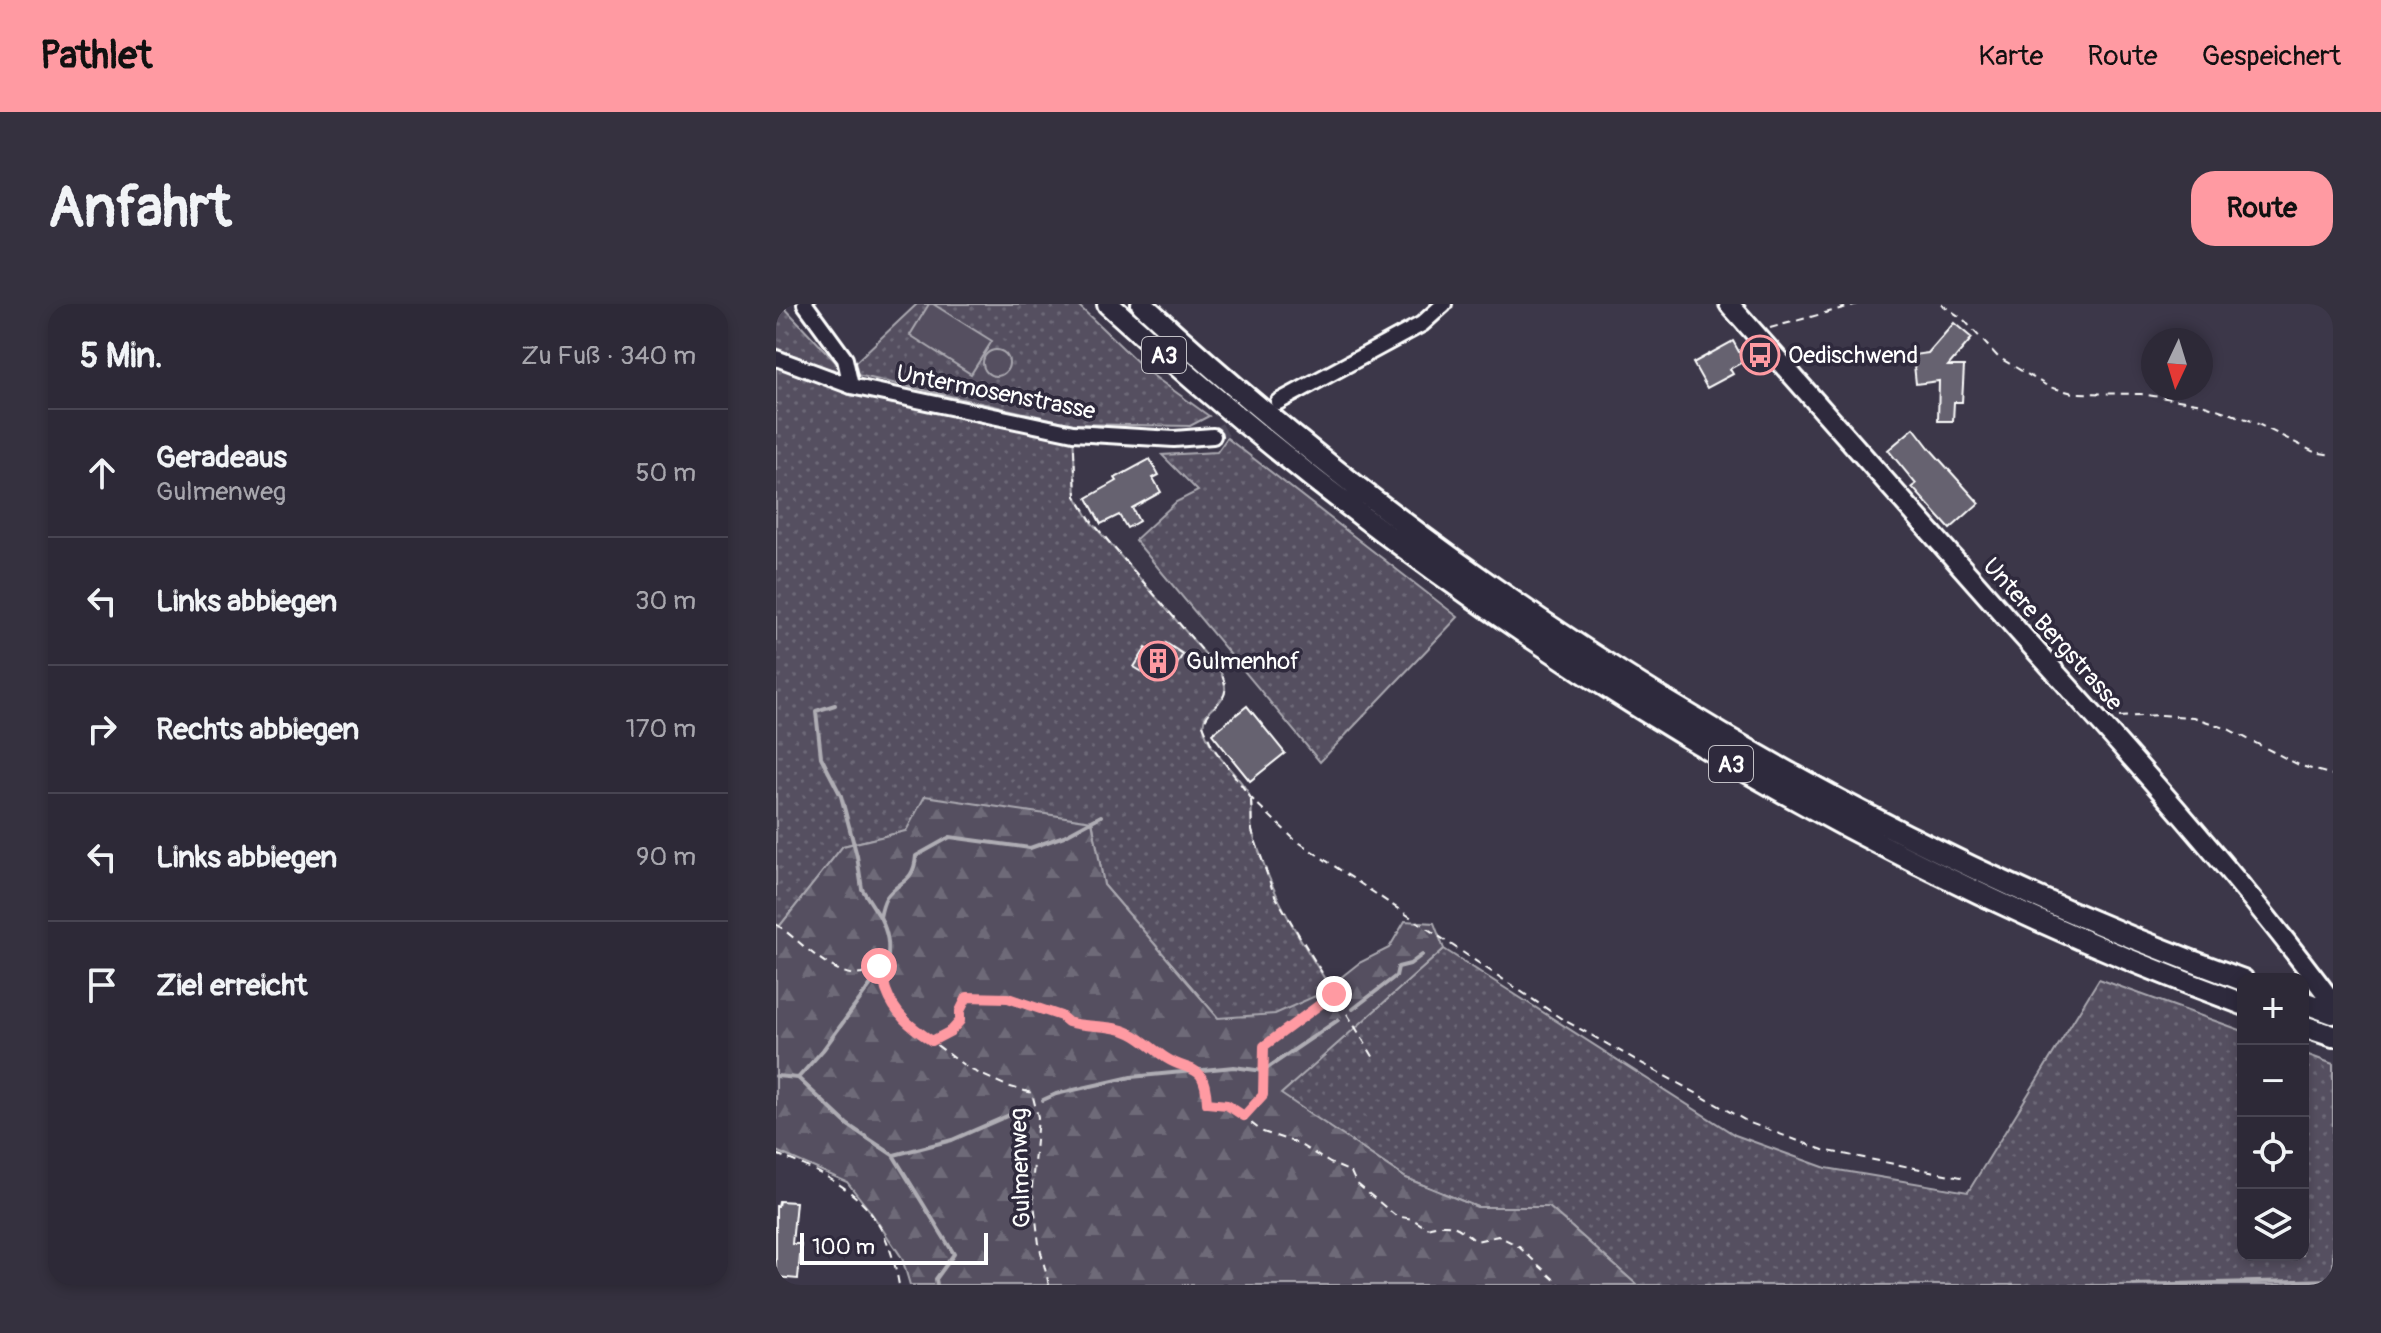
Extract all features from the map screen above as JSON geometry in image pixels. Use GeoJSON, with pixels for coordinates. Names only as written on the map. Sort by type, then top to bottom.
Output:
{"type":"FeatureCollection","features":[{"type":"Feature","properties":{"kind":"highway","name":"A3"},"geometry":{"type":"LineString","coordinates":[[1108,304],[1222,405],[1369,524],[1506,622],[1637,708],[1796,801],[1960,884],[2134,962],[2237,1002]]}},
{"type":"Feature","properties":{"kind":"highway","name":"A3"},"geometry":{"type":"LineString","coordinates":[[1142,304],[1273,419],[1374,499],[1501,592],[1645,686],[1816,786],[1923,842],[2097,922],[2237,978]]}},
{"type":"Feature","properties":{"kind":"highway"},"geometry":{"type":"LineString","coordinates":[[2309,1028],[2333,1036]]}},
{"type":"Feature","properties":{"kind":"main road","name":"Untere Bergstrasse"},"geometry":{"type":"LineString","coordinates":[[1729,304],[2226,864],[2322,1006]]}},
{"type":"Feature","properties":{"kind":"street"},"geometry":{"type":"LineString","coordinates":[[805,304],[845,359],[851,386]]}},
{"type":"Feature","properties":{"kind":"street"},"geometry":{"type":"LineString","coordinates":[[1278,402],[1422,324],[1444,304]]}},
{"type":"Feature","properties":{"kind":"street","name":"Untermosenstrasse"},"geometry":{"type":"LineString","coordinates":[[776,358],[851,386],[1073,433],[1174,439],[1213,436]]}},
{"type":"Feature","properties":{"kind":"path"},"geometry":{"type":"LineString","coordinates":[[1754,332],[1858,304]]}},
{"type":"Feature","properties":{"kind":"path"},"geometry":{"type":"LineString","coordinates":[[1941,304],[1963,319],[1998,357],[2049,387],[2073,393],[2141,394],[2202,404],[2252,421],[2314,452],[2333,455]]}},
{"type":"Feature","properties":{"kind":"path"},"geometry":{"type":"LineString","coordinates":[[1073,433],[1076,496],[1092,522],[1220,671],[1227,685],[1225,697],[1206,717],[1203,725],[1212,746],[1251,798],[1294,839],[1562,1019],[1750,1123],[1823,1150],[1966,1178]]}},
{"type":"Feature","properties":{"kind":"path"},"geometry":{"type":"LineString","coordinates":[[2102,723],[2120,717],[2193,717],[2228,729],[2301,766],[2333,775]]}},
{"type":"Feature","properties":{"kind":"path"},"geometry":{"type":"LineString","coordinates":[[1251,798],[1252,831],[1274,894],[1374,1058]]}},
{"type":"Feature","properties":{"kind":"path","name":"Gulmenweg"},"geometry":{"type":"LineString","coordinates":[[776,924],[821,960],[843,971],[859,975],[879,966],[883,971],[885,988],[899,1017],[969,1069],[1032,1093],[1038,1117],[1032,1187],[1039,1244],[1049,1285]]}},
{"type":"Feature","properties":{"kind":"path"},"geometry":{"type":"LineString","coordinates":[[1244,1116],[1263,1095],[1264,1046],[1334,994]]}},
{"type":"Feature","properties":{"kind":"path"},"geometry":{"type":"LineString","coordinates":[[932,1041],[951,1031],[960,1021],[960,1011],[967,997],[1008,998],[1061,1016],[1068,1022],[1130,1032],[1169,1060],[1193,1068],[1202,1076],[1207,1089],[1207,1103],[1227,1105],[1263,1132],[1297,1143],[1351,1172],[1356,1183],[1396,1216],[1412,1219],[1427,1228],[1446,1223],[1459,1228],[1476,1241],[1498,1236],[1517,1245],[1560,1285]]}},
{"type":"Feature","properties":{"kind":"path"},"geometry":{"type":"LineString","coordinates":[[776,1154],[813,1169],[850,1190],[870,1210],[894,1256],[899,1285]]}},
{"type":"Feature","properties":{"kind":"green space"},"geometry":{"type":"Polygon","coordinates":[[[776,304],[781,304],[845,372],[917,304],[1077,304],[1148,372],[1209,416],[1190,426],[1073,424],[822,367],[776,348],[776,304]]]}},
{"type":"Feature","properties":{"kind":"green space"},"geometry":{"type":"Polygon","coordinates":[[[929,304],[992,341],[971,374],[910,335],[929,304]]]}},
{"type":"Feature","properties":{"kind":"green space"},"geometry":{"type":"Polygon","coordinates":[[[996,350],[1005,354],[1009,363],[1005,372],[996,376],[987,372],[983,363],[987,354],[996,350]]]}},
{"type":"Feature","properties":{"kind":"green space"},"geometry":{"type":"Polygon","coordinates":[[[776,358],[851,386],[1073,433],[1076,496],[1091,522],[1220,671],[1225,692],[1204,720],[1207,738],[1248,792],[1252,804],[1253,834],[1269,877],[1294,928],[1334,994],[1284,1022],[1218,1018],[1104,885],[1092,821],[906,831],[843,846],[778,928],[776,926],[776,358]]]}},
{"type":"Feature","properties":{"kind":"green space"},"geometry":{"type":"Polygon","coordinates":[[[1227,438],[1458,617],[1320,762],[1135,540],[1176,502],[1198,491],[1162,455],[1217,452],[1227,438]]]}},
{"type":"Feature","properties":{"kind":"green space"},"geometry":{"type":"Polygon","coordinates":[[[925,796],[1092,821],[1104,885],[1218,1018],[1275,1014],[1320,994],[1359,963],[1389,948],[1405,921],[1434,923],[1444,949],[1281,1094],[1406,1178],[1477,1207],[1549,1207],[1637,1285],[910,1285],[902,1258],[847,1182],[776,1151],[776,926],[779,927],[843,846],[906,831],[925,796]]]}},
{"type":"Feature","properties":{"kind":"green space"},"geometry":{"type":"Polygon","coordinates":[[[1444,949],[1735,1135],[1826,1168],[1968,1192],[2099,979],[2237,1029],[2237,1261],[2309,1261],[2309,1055],[2333,1064],[2333,1281],[2331,1285],[1637,1285],[1549,1207],[1477,1207],[1406,1178],[1280,1094],[1444,949]]]}},
{"type":"Feature","properties":{"kind":"building"},"geometry":{"type":"Polygon","coordinates":[[[1954,323],[1972,338],[1948,366],[1964,366],[1962,402],[1954,402],[1953,421],[1938,421],[1939,381],[1916,384],[1913,355],[1928,353],[1954,323]]]}},
{"type":"Feature","properties":{"kind":"building"},"geometry":{"type":"Polygon","coordinates":[[[1733,341],[1744,361],[1730,369],[1733,374],[1707,388],[1693,363],[1733,341]]]}},
{"type":"Feature","properties":{"kind":"building"},"geometry":{"type":"Polygon","coordinates":[[[1914,428],[1979,503],[1950,529],[1912,487],[1916,484],[1888,450],[1914,428]]]}},
{"type":"Feature","properties":{"kind":"building"},"geometry":{"type":"Polygon","coordinates":[[[1150,459],[1159,475],[1153,478],[1161,492],[1132,508],[1139,521],[1127,528],[1119,515],[1101,524],[1087,498],[1150,459]]]}},
{"type":"Feature","properties":{"kind":"building","name":"Gulmenhof"},"geometry":{"type":"Polygon","coordinates":[[[1166,643],[1183,654],[1167,681],[1159,676],[1156,680],[1134,667],[1146,648],[1158,656],[1166,643]]]}},
{"type":"Feature","properties":{"kind":"building"},"geometry":{"type":"Polygon","coordinates":[[[1247,706],[1285,753],[1250,781],[1212,734],[1247,706]]]}},
{"type":"Feature","properties":{"kind":"building"},"geometry":{"type":"Polygon","coordinates":[[[779,1201],[796,1202],[792,1244],[801,1244],[798,1279],[776,1277],[776,1206],[779,1201]]]}},
{"type":"Feature","properties":{"kind":"waterway"},"geometry":{"type":"LineString","coordinates":[[835,705],[816,711],[821,757],[841,796],[862,889],[880,917]]}},
{"type":"Feature","properties":{"kind":"waterway"},"geometry":{"type":"LineString","coordinates":[[887,963],[888,939],[880,917],[882,908],[891,892],[909,877],[916,856],[950,837],[1030,848],[1064,836],[1101,816]]}},
{"type":"Feature","properties":{"kind":"waterway"},"geometry":{"type":"LineString","coordinates":[[1353,1009],[1396,976],[1398,967],[1410,964],[1422,955]]}},
{"type":"Feature","properties":{"kind":"waterway"},"geometry":{"type":"LineString","coordinates":[[798,1078],[823,1050],[879,973]]}},
{"type":"Feature","properties":{"kind":"waterway"},"geometry":{"type":"LineString","coordinates":[[1043,1100],[1056,1094],[1131,1077],[1234,1067],[1263,1071],[1338,1020]]}},
{"type":"Feature","properties":{"kind":"waterway"},"geometry":{"type":"LineString","coordinates":[[776,1076],[798,1078],[848,1125],[893,1155],[954,1254],[936,1279],[937,1285]]}},
{"type":"Feature","properties":{"kind":"waterway"},"geometry":{"type":"LineString","coordinates":[[894,1155],[952,1140],[1023,1109]]}},
{"type":"Feature","properties":{"kind":"waterway"},"geometry":{"type":"LineString","coordinates":[[2133,1285],[2333,1280]]}},
{"type":"Feature","properties":{"kind":"tunnel"},"geometry":{"type":"LineString","coordinates":[[1213,436],[1269,406]]}},
{"type":"Feature","properties":{"kind":"place","name":"Oedischwend"},"geometry":{"type":"Point","coordinates":[1760,355]}},
{"type":"Feature","properties":{"kind":"place","name":"Gulmenhof"},"geometry":{"type":"Point","coordinates":[1158,661]}},
{"type":"Feature","properties":{"kind":"route"},"geometry":{"type":"LineString","coordinates":[[879,966],[883,971],[885,988],[899,1017],[932,1041],[951,1031],[960,1021],[960,1011],[967,997],[1008,998],[1061,1016],[1068,1022],[1130,1032],[1169,1060],[1193,1068],[1202,1076],[1207,1089],[1207,1103],[1227,1105],[1244,1116],[1263,1095],[1264,1046],[1334,994]]}}]}
